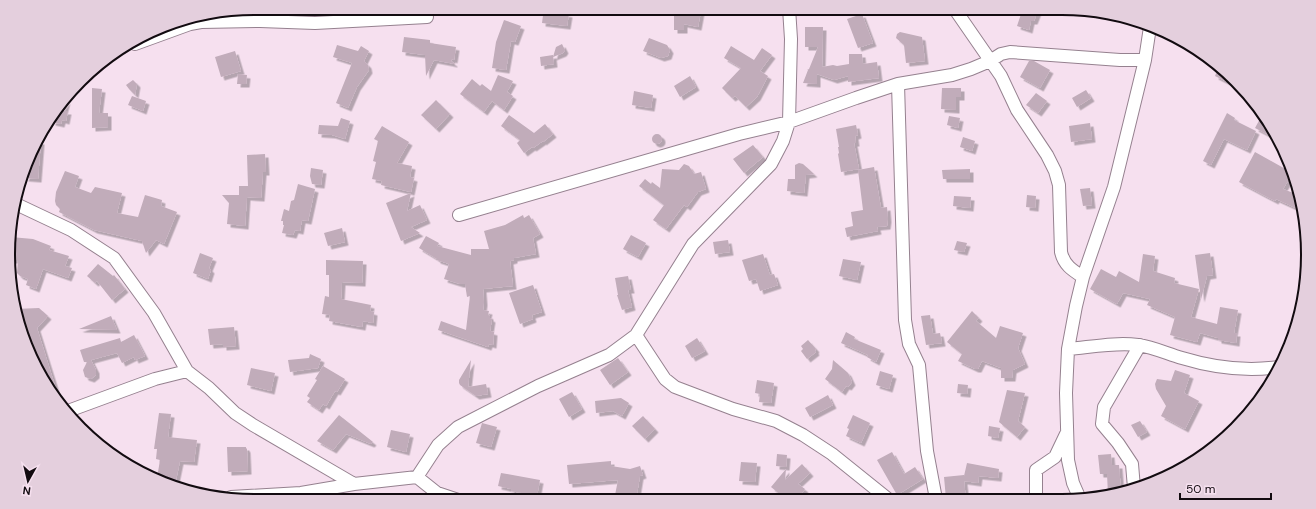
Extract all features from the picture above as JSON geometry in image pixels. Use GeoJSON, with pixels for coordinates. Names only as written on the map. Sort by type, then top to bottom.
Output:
{"type":"FeatureCollection","features":[{"type":"Feature","properties":{"kind":"street"},"geometry":{"type":"LineString","coordinates":[[256,15],[260,21]]}},
{"type":"Feature","properties":{"kind":"street"},"geometry":{"type":"LineString","coordinates":[[417,477],[438,445],[458,427],[538,386],[609,355],[636,335],[693,244],[771,164],[783,141],[790,122],[791,39],[789,15]]}},
{"type":"Feature","properties":{"kind":"street"},"geometry":{"type":"LineString","coordinates":[[959,15],[1001,76],[1017,110],[1047,155],[1055,171],[1059,186],[1061,252],[1063,261],[1071,270],[1083,277]]}},
{"type":"Feature","properties":{"kind":"street"},"geometry":{"type":"LineString","coordinates":[[157,36],[190,24],[212,21],[315,23],[427,17]]}},
{"type":"Feature","properties":{"kind":"street"},"geometry":{"type":"LineString","coordinates":[[1077,493],[1073,483],[1070,468],[1067,431],[1066,393],[1068,348],[1083,277],[1114,187],[1145,60],[1149,32]]}},
{"type":"Feature","properties":{"kind":"street"},"geometry":{"type":"LineString","coordinates":[[459,215],[739,134],[790,122],[898,84],[952,75],[990,61],[1001,54],[1010,52],[1120,60],[1145,60]]}},
{"type":"Feature","properties":{"kind":"street"},"geometry":{"type":"LineString","coordinates":[[898,84],[904,320],[909,344],[919,365],[927,451],[935,494]]}},
{"type":"Feature","properties":{"kind":"street"},"geometry":{"type":"LineString","coordinates":[[20,206],[71,230],[114,258],[154,313],[187,371],[236,413],[253,425],[354,484]]}},
{"type":"Feature","properties":{"kind":"street"},"geometry":{"type":"LineString","coordinates":[[636,335],[665,379],[675,387],[733,409],[776,421],[832,454],[882,494]]}},
{"type":"Feature","properties":{"kind":"street"},"geometry":{"type":"LineString","coordinates":[[1068,348],[1123,344],[1140,345],[1214,367],[1235,370],[1260,370],[1272,368]]}},
{"type":"Feature","properties":{"kind":"street"},"geometry":{"type":"LineString","coordinates":[[1134,482],[1132,464],[1118,443],[1102,424],[1104,407],[1140,345]]}},
{"type":"Feature","properties":{"kind":"street"},"geometry":{"type":"LineString","coordinates":[[72,410],[155,379],[187,371]]}},
{"type":"Feature","properties":{"kind":"street"},"geometry":{"type":"LineString","coordinates":[[1036,494],[1036,470],[1055,457],[1067,431]]}},
{"type":"Feature","properties":{"kind":"street"},"geometry":{"type":"LineString","coordinates":[[284,494],[301,493],[354,484],[417,477],[440,494]]}},
{"type":"Feature","properties":{"kind":"building"},"geometry":{"type":"Polygon","coordinates":[[[543,15],[569,15],[567,26],[542,23],[543,15]]]}},
{"type":"Feature","properties":{"kind":"building"},"geometry":{"type":"Polygon","coordinates":[[[674,15],[700,15],[698,27],[684,24],[684,30],[674,30],[674,15]]]}},
{"type":"Feature","properties":{"kind":"building"},"geometry":{"type":"Polygon","coordinates":[[[862,15],[873,43],[858,48],[847,19],[862,15]]]}},
{"type":"Feature","properties":{"kind":"building"},"geometry":{"type":"Polygon","coordinates":[[[1021,15],[1036,15],[1034,21],[1031,21],[1029,30],[1017,26],[1021,15]]]}},
{"type":"Feature","properties":{"kind":"building"},"geometry":{"type":"Polygon","coordinates":[[[504,20],[521,26],[515,42],[511,41],[506,70],[492,68],[496,42],[504,20]]]}},
{"type":"Feature","properties":{"kind":"building"},"geometry":{"type":"Polygon","coordinates":[[[805,27],[823,27],[822,67],[849,64],[849,54],[862,54],[863,64],[877,62],[879,78],[848,82],[848,76],[834,80],[817,74],[817,84],[803,83],[807,70],[809,69],[818,47],[805,47],[805,27]]]}},
{"type":"Feature","properties":{"kind":"building"},"geometry":{"type":"Polygon","coordinates":[[[900,32],[922,37],[925,61],[906,63],[904,45],[896,38],[897,34],[900,32]]]}},
{"type":"Feature","properties":{"kind":"building"},"geometry":{"type":"Polygon","coordinates":[[[404,37],[430,40],[430,43],[456,47],[454,60],[452,59],[451,61],[455,64],[434,60],[426,76],[425,55],[402,52],[404,37]]]}},
{"type":"Feature","properties":{"kind":"building"},"geometry":{"type":"Polygon","coordinates":[[[649,38],[667,45],[670,50],[668,56],[661,58],[643,51],[649,38]]]}},
{"type":"Feature","properties":{"kind":"building"},"geometry":{"type":"Polygon","coordinates":[[[562,44],[565,50],[563,53],[553,57],[556,47],[562,44]]]}},
{"type":"Feature","properties":{"kind":"building"},"geometry":{"type":"Polygon","coordinates":[[[337,45],[358,51],[361,46],[369,51],[364,61],[368,65],[369,70],[357,87],[348,108],[336,103],[352,63],[333,57],[337,45]]]}},
{"type":"Feature","properties":{"kind":"building"},"geometry":{"type":"Polygon","coordinates":[[[731,46],[754,60],[762,48],[772,55],[760,71],[768,76],[757,97],[746,107],[735,96],[732,98],[722,88],[741,68],[724,58],[731,46]]]}},
{"type":"Feature","properties":{"kind":"building"},"geometry":{"type":"Polygon","coordinates":[[[235,51],[241,71],[221,77],[215,57],[235,51]]]}},
{"type":"Feature","properties":{"kind":"building"},"geometry":{"type":"Polygon","coordinates":[[[553,55],[554,64],[541,66],[540,57],[553,55]]]}},
{"type":"Feature","properties":{"kind":"building"},"geometry":{"type":"Polygon","coordinates":[[[1029,61],[1034,61],[1050,70],[1040,88],[1020,77],[1029,61]]]}},
{"type":"Feature","properties":{"kind":"building"},"geometry":{"type":"Polygon","coordinates":[[[1217,72],[1229,83],[1215,76],[1217,72]]]}},
{"type":"Feature","properties":{"kind":"building"},"geometry":{"type":"Polygon","coordinates":[[[238,74],[247,75],[246,84],[237,84],[238,74]]]}},
{"type":"Feature","properties":{"kind":"building"},"geometry":{"type":"Polygon","coordinates":[[[498,75],[513,81],[507,92],[513,96],[504,110],[492,101],[484,112],[460,94],[472,79],[480,86],[482,84],[491,91],[498,75]]]}},
{"type":"Feature","properties":{"kind":"building"},"geometry":{"type":"Polygon","coordinates":[[[690,76],[696,87],[680,97],[674,86],[690,76]]]}},
{"type":"Feature","properties":{"kind":"building"},"geometry":{"type":"Polygon","coordinates":[[[133,80],[137,84],[135,95],[126,85],[133,80]]]}},
{"type":"Feature","properties":{"kind":"building"},"geometry":{"type":"Polygon","coordinates":[[[92,88],[102,89],[99,113],[108,113],[108,127],[92,128],[92,88]]]}},
{"type":"Feature","properties":{"kind":"building"},"geometry":{"type":"Polygon","coordinates":[[[942,88],[961,88],[961,97],[956,97],[956,110],[941,109],[942,88]]]}},
{"type":"Feature","properties":{"kind":"building"},"geometry":{"type":"Polygon","coordinates":[[[1086,90],[1091,98],[1077,107],[1072,98],[1086,90]]]}},
{"type":"Feature","properties":{"kind":"building"},"geometry":{"type":"Polygon","coordinates":[[[634,91],[653,95],[651,108],[632,105],[634,91]]]}},
{"type":"Feature","properties":{"kind":"building"},"geometry":{"type":"Polygon","coordinates":[[[1036,93],[1047,101],[1038,113],[1026,105],[1036,93]]]}},
{"type":"Feature","properties":{"kind":"building"},"geometry":{"type":"Polygon","coordinates":[[[132,96],[146,101],[143,111],[128,105],[132,96]]]}},
{"type":"Feature","properties":{"kind":"building"},"geometry":{"type":"Polygon","coordinates":[[[436,100],[450,114],[436,129],[421,115],[436,100]]]}},
{"type":"Feature","properties":{"kind":"building"},"geometry":{"type":"Polygon","coordinates":[[[65,108],[64,111],[68,111],[66,121],[62,120],[61,124],[54,122],[65,108]]]}},
{"type":"Feature","properties":{"kind":"building"},"geometry":{"type":"Polygon","coordinates":[[[1227,113],[1235,118],[1234,120],[1256,131],[1247,150],[1224,139],[1211,165],[1203,161],[1227,113]]]}},
{"type":"Feature","properties":{"kind":"building"},"geometry":{"type":"Polygon","coordinates":[[[509,115],[534,133],[545,124],[553,134],[543,142],[524,153],[517,143],[520,140],[501,126],[509,115]]]}},
{"type":"Feature","properties":{"kind":"building"},"geometry":{"type":"Polygon","coordinates":[[[949,116],[960,118],[958,128],[947,125],[949,116]]]}},
{"type":"Feature","properties":{"kind":"building"},"geometry":{"type":"Polygon","coordinates":[[[341,118],[350,121],[345,139],[332,135],[318,134],[319,125],[338,126],[341,118]]]}},
{"type":"Feature","properties":{"kind":"building"},"geometry":{"type":"Polygon","coordinates":[[[1260,119],[1269,135],[1255,128],[1260,119]]]}},
{"type":"Feature","properties":{"kind":"building"},"geometry":{"type":"Polygon","coordinates":[[[1090,123],[1092,139],[1071,142],[1069,126],[1090,123]]]}},
{"type":"Feature","properties":{"kind":"building"},"geometry":{"type":"Polygon","coordinates":[[[856,125],[858,135],[855,136],[856,143],[854,143],[859,169],[841,172],[836,129],[856,125]]]}},
{"type":"Feature","properties":{"kind":"building"},"geometry":{"type":"Polygon","coordinates":[[[382,126],[409,142],[397,163],[412,166],[410,177],[414,178],[411,192],[381,185],[382,181],[372,179],[376,162],[373,161],[378,141],[374,139],[382,126]]]}},
{"type":"Feature","properties":{"kind":"building"},"geometry":{"type":"Polygon","coordinates":[[[655,134],[659,134],[661,135],[661,143],[655,144],[652,141],[652,137],[655,134]]]}},
{"type":"Feature","properties":{"kind":"building"},"geometry":{"type":"Polygon","coordinates":[[[963,137],[975,141],[972,151],[960,147],[963,137]]]}},
{"type":"Feature","properties":{"kind":"building"},"geometry":{"type":"Polygon","coordinates":[[[753,145],[763,157],[744,173],[733,159],[753,145]]]}},
{"type":"Feature","properties":{"kind":"building"},"geometry":{"type":"Polygon","coordinates":[[[40,148],[38,179],[28,178],[40,148]]]}},
{"type":"Feature","properties":{"kind":"building"},"geometry":{"type":"Polygon","coordinates":[[[1255,152],[1285,169],[1289,180],[1283,189],[1293,193],[1296,208],[1276,199],[1275,201],[1239,182],[1255,152]]]}},
{"type":"Feature","properties":{"kind":"building"},"geometry":{"type":"Polygon","coordinates":[[[265,154],[266,172],[263,172],[261,198],[247,197],[245,226],[227,224],[229,203],[222,195],[239,195],[239,186],[248,186],[247,155],[265,154]]]}},
{"type":"Feature","properties":{"kind":"building"},"geometry":{"type":"Polygon","coordinates":[[[799,163],[803,164],[814,174],[806,175],[804,193],[787,191],[788,179],[795,179],[795,165],[799,163]]]}},
{"type":"Feature","properties":{"kind":"building"},"geometry":{"type":"Polygon","coordinates":[[[684,164],[689,166],[694,174],[701,172],[706,189],[698,192],[687,207],[684,205],[666,229],[653,220],[664,205],[639,186],[645,179],[651,184],[652,182],[660,188],[662,169],[679,170],[684,164]]]}},
{"type":"Feature","properties":{"kind":"building"},"geometry":{"type":"Polygon","coordinates":[[[874,167],[881,208],[887,207],[887,226],[877,227],[878,231],[847,237],[845,228],[853,226],[851,212],[863,210],[858,170],[874,167]]]}},
{"type":"Feature","properties":{"kind":"building"},"geometry":{"type":"Polygon","coordinates":[[[311,168],[323,170],[321,185],[312,184],[310,176],[311,168]]]}},
{"type":"Feature","properties":{"kind":"building"},"geometry":{"type":"Polygon","coordinates":[[[970,169],[970,179],[943,179],[942,170],[970,169]]]}},
{"type":"Feature","properties":{"kind":"building"},"geometry":{"type":"Polygon","coordinates":[[[65,171],[79,176],[75,187],[91,193],[95,187],[122,193],[117,213],[138,217],[145,195],[162,200],[161,206],[177,212],[164,244],[156,240],[146,253],[142,241],[94,230],[59,212],[60,209],[56,205],[55,201],[56,192],[65,171]]]}},
{"type":"Feature","properties":{"kind":"building"},"geometry":{"type":"Polygon","coordinates":[[[298,184],[315,189],[308,221],[302,220],[300,231],[295,230],[293,235],[282,233],[284,225],[283,221],[281,221],[284,209],[289,211],[291,201],[294,200],[298,184]]]}},
{"type":"Feature","properties":{"kind":"building"},"geometry":{"type":"Polygon","coordinates":[[[1090,188],[1092,205],[1083,206],[1080,189],[1090,188]]]}},
{"type":"Feature","properties":{"kind":"building"},"geometry":{"type":"Polygon","coordinates":[[[411,193],[407,211],[420,205],[427,220],[411,227],[420,233],[401,241],[386,203],[411,193]]]}},
{"type":"Feature","properties":{"kind":"building"},"geometry":{"type":"Polygon","coordinates":[[[1027,195],[1036,196],[1035,208],[1026,207],[1027,195]]]}},
{"type":"Feature","properties":{"kind":"building"},"geometry":{"type":"Polygon","coordinates":[[[954,196],[971,197],[970,208],[953,206],[954,196]]]}},
{"type":"Feature","properties":{"kind":"building"},"geometry":{"type":"Polygon","coordinates":[[[523,215],[524,218],[529,215],[540,234],[533,238],[536,254],[514,258],[514,260],[510,261],[513,286],[483,289],[483,310],[489,311],[488,315],[492,319],[490,331],[494,332],[493,345],[489,344],[488,347],[438,330],[441,321],[466,330],[470,296],[467,297],[465,284],[444,279],[449,264],[437,260],[419,248],[426,236],[439,243],[437,246],[471,255],[471,249],[489,249],[484,231],[505,225],[523,215]]]}},
{"type":"Feature","properties":{"kind":"building"},"geometry":{"type":"Polygon","coordinates":[[[342,228],[345,242],[328,246],[324,233],[342,228]]]}},
{"type":"Feature","properties":{"kind":"building"},"geometry":{"type":"Polygon","coordinates":[[[631,235],[646,243],[638,257],[623,249],[631,235]]]}},
{"type":"Feature","properties":{"kind":"building"},"geometry":{"type":"Polygon","coordinates":[[[16,237],[33,239],[51,246],[49,250],[69,256],[65,266],[72,268],[68,278],[43,269],[36,289],[26,285],[28,279],[17,273],[18,260],[15,260],[16,237]]]}},
{"type":"Feature","properties":{"kind":"building"},"geometry":{"type":"Polygon","coordinates":[[[728,240],[730,252],[715,254],[713,242],[728,240]]]}},
{"type":"Feature","properties":{"kind":"building"},"geometry":{"type":"Polygon","coordinates":[[[957,241],[967,243],[964,252],[954,250],[957,241]]]}},
{"type":"Feature","properties":{"kind":"building"},"geometry":{"type":"Polygon","coordinates":[[[200,253],[213,258],[209,268],[211,270],[208,279],[193,273],[200,253]]]}},
{"type":"Feature","properties":{"kind":"building"},"geometry":{"type":"Polygon","coordinates":[[[1210,253],[1213,275],[1207,276],[1201,299],[1195,255],[1210,253]]]}},
{"type":"Feature","properties":{"kind":"building"},"geometry":{"type":"Polygon","coordinates":[[[763,254],[770,275],[774,274],[778,285],[760,291],[756,279],[749,281],[742,260],[763,254]]]}},
{"type":"Feature","properties":{"kind":"building"},"geometry":{"type":"Polygon","coordinates":[[[1143,254],[1155,256],[1153,271],[1175,278],[1174,283],[1199,289],[1191,317],[1217,324],[1220,307],[1238,310],[1234,333],[1237,333],[1236,343],[1218,340],[1218,338],[1200,333],[1197,342],[1170,335],[1175,317],[1147,305],[1150,299],[1123,293],[1117,304],[1090,289],[1101,269],[1116,277],[1119,271],[1139,282],[1143,254]]]}},
{"type":"Feature","properties":{"kind":"building"},"geometry":{"type":"Polygon","coordinates":[[[843,259],[861,262],[857,280],[839,276],[843,259]]]}},
{"type":"Feature","properties":{"kind":"building"},"geometry":{"type":"Polygon","coordinates":[[[326,260],[363,261],[362,283],[342,282],[341,299],[371,305],[370,311],[374,312],[373,323],[363,321],[362,327],[329,321],[330,315],[322,314],[325,296],[329,297],[329,275],[326,275],[326,260]]]}},
{"type":"Feature","properties":{"kind":"building"},"geometry":{"type":"Polygon","coordinates":[[[98,264],[113,276],[114,275],[125,289],[112,300],[97,281],[95,283],[87,276],[98,264]]]}},
{"type":"Feature","properties":{"kind":"building"},"geometry":{"type":"Polygon","coordinates":[[[628,276],[631,290],[628,290],[632,307],[622,310],[617,295],[615,278],[628,276]]]}},
{"type":"Feature","properties":{"kind":"building"},"geometry":{"type":"Polygon","coordinates":[[[533,285],[542,312],[532,315],[533,319],[520,324],[509,293],[533,285]]]}},
{"type":"Feature","properties":{"kind":"building"},"geometry":{"type":"Polygon","coordinates":[[[39,308],[48,316],[37,328],[56,389],[33,346],[22,309],[39,308]]]}},
{"type":"Feature","properties":{"kind":"building"},"geometry":{"type":"Polygon","coordinates":[[[972,311],[979,318],[976,321],[996,338],[1000,326],[1023,333],[1018,348],[1025,364],[1013,370],[1012,378],[1001,378],[1001,368],[982,361],[978,369],[975,369],[958,361],[962,354],[947,342],[972,311]]]}},
{"type":"Feature","properties":{"kind":"building"},"geometry":{"type":"Polygon","coordinates":[[[930,315],[933,334],[940,333],[942,343],[926,345],[921,316],[930,315]]]}},
{"type":"Feature","properties":{"kind":"building"},"geometry":{"type":"Polygon","coordinates":[[[111,316],[117,330],[79,329],[111,316]]]}},
{"type":"Feature","properties":{"kind":"building"},"geometry":{"type":"Polygon","coordinates":[[[234,327],[236,346],[223,347],[223,344],[210,345],[208,329],[234,327]]]}},
{"type":"Feature","properties":{"kind":"building"},"geometry":{"type":"Polygon","coordinates":[[[846,332],[855,337],[854,339],[881,350],[876,362],[867,357],[868,355],[841,343],[846,332]]]}},
{"type":"Feature","properties":{"kind":"building"},"geometry":{"type":"Polygon","coordinates":[[[134,335],[145,356],[135,360],[134,357],[122,363],[117,353],[91,360],[96,370],[96,375],[91,379],[85,377],[83,370],[87,362],[84,362],[80,350],[120,338],[121,342],[134,335]]]}},
{"type":"Feature","properties":{"kind":"building"},"geometry":{"type":"Polygon","coordinates":[[[697,338],[705,351],[692,358],[685,346],[697,338]]]}},
{"type":"Feature","properties":{"kind":"building"},"geometry":{"type":"Polygon","coordinates":[[[808,340],[816,349],[816,352],[807,359],[801,351],[803,349],[801,346],[808,340]]]}},
{"type":"Feature","properties":{"kind":"building"},"geometry":{"type":"Polygon","coordinates":[[[310,354],[321,359],[318,368],[290,372],[288,360],[309,358],[310,354]]]}},
{"type":"Feature","properties":{"kind":"building"},"geometry":{"type":"Polygon","coordinates":[[[618,358],[628,372],[610,385],[600,370],[618,358]]]}},
{"type":"Feature","properties":{"kind":"building"},"geometry":{"type":"Polygon","coordinates":[[[471,360],[468,387],[486,384],[488,394],[476,396],[459,383],[459,380],[471,360]]]}},
{"type":"Feature","properties":{"kind":"building"},"geometry":{"type":"Polygon","coordinates":[[[833,360],[848,373],[852,382],[848,387],[846,386],[842,392],[825,379],[832,369],[833,360]]]}},
{"type":"Feature","properties":{"kind":"building"},"geometry":{"type":"Polygon","coordinates":[[[323,366],[345,379],[337,392],[335,391],[326,406],[323,404],[319,410],[307,402],[310,398],[307,396],[317,380],[315,379],[323,366]]]}},
{"type":"Feature","properties":{"kind":"building"},"geometry":{"type":"Polygon","coordinates":[[[251,368],[275,373],[271,391],[247,385],[251,368]]]}},
{"type":"Feature","properties":{"kind":"building"},"geometry":{"type":"Polygon","coordinates":[[[1175,370],[1190,375],[1184,393],[1199,401],[1185,429],[1161,416],[1166,406],[1156,389],[1155,384],[1157,379],[1171,381],[1175,370]]]}},
{"type":"Feature","properties":{"kind":"building"},"geometry":{"type":"Polygon","coordinates":[[[880,371],[893,375],[889,389],[876,385],[880,371]]]}},
{"type":"Feature","properties":{"kind":"building"},"geometry":{"type":"Polygon","coordinates":[[[757,380],[774,383],[771,403],[759,402],[760,394],[755,393],[757,380]]]}},
{"type":"Feature","properties":{"kind":"building"},"geometry":{"type":"Polygon","coordinates":[[[958,384],[968,385],[967,394],[957,393],[958,384]]]}},
{"type":"Feature","properties":{"kind":"building"},"geometry":{"type":"Polygon","coordinates":[[[1007,390],[1025,393],[1018,421],[1025,427],[1017,437],[999,422],[1007,390]]]}},
{"type":"Feature","properties":{"kind":"building"},"geometry":{"type":"Polygon","coordinates":[[[572,392],[582,409],[569,417],[559,399],[572,392]]]}},
{"type":"Feature","properties":{"kind":"building"},"geometry":{"type":"Polygon","coordinates":[[[828,395],[833,405],[810,417],[805,408],[828,395]]]}},
{"type":"Feature","properties":{"kind":"building"},"geometry":{"type":"Polygon","coordinates":[[[621,398],[629,403],[622,416],[613,411],[596,413],[595,401],[621,398]]]}},
{"type":"Feature","properties":{"kind":"building"},"geometry":{"type":"Polygon","coordinates":[[[159,413],[171,414],[168,437],[197,440],[194,462],[180,461],[176,480],[158,473],[160,460],[156,459],[157,449],[154,449],[159,413]]]}},
{"type":"Feature","properties":{"kind":"building"},"geometry":{"type":"Polygon","coordinates":[[[339,415],[373,442],[371,444],[346,434],[333,450],[317,441],[339,415]]]}},
{"type":"Feature","properties":{"kind":"building"},"geometry":{"type":"Polygon","coordinates":[[[853,415],[870,423],[861,443],[846,436],[849,429],[847,428],[853,415]]]}},
{"type":"Feature","properties":{"kind":"building"},"geometry":{"type":"Polygon","coordinates":[[[643,416],[655,429],[645,439],[632,426],[643,416]]]}},
{"type":"Feature","properties":{"kind":"building"},"geometry":{"type":"Polygon","coordinates":[[[1140,421],[1147,432],[1138,437],[1131,425],[1140,421]]]}},
{"type":"Feature","properties":{"kind":"building"},"geometry":{"type":"Polygon","coordinates":[[[482,423],[497,427],[491,447],[476,443],[482,423]]]}},
{"type":"Feature","properties":{"kind":"building"},"geometry":{"type":"Polygon","coordinates":[[[989,426],[1000,428],[998,438],[988,436],[989,426]]]}},
{"type":"Feature","properties":{"kind":"building"},"geometry":{"type":"Polygon","coordinates":[[[391,430],[410,434],[406,452],[387,447],[391,430]]]}},
{"type":"Feature","properties":{"kind":"building"},"geometry":{"type":"Polygon","coordinates":[[[227,447],[246,447],[248,471],[228,472],[227,447]]]}},
{"type":"Feature","properties":{"kind":"building"},"geometry":{"type":"Polygon","coordinates":[[[892,452],[904,474],[915,467],[923,479],[896,494],[877,460],[892,452]]]}},
{"type":"Feature","properties":{"kind":"building"},"geometry":{"type":"Polygon","coordinates":[[[777,454],[787,455],[786,467],[776,466],[777,454]]]}},
{"type":"Feature","properties":{"kind":"building"},"geometry":{"type":"Polygon","coordinates":[[[1111,454],[1112,465],[1119,465],[1121,486],[1108,489],[1107,474],[1100,474],[1098,455],[1111,454]]]}},
{"type":"Feature","properties":{"kind":"building"},"geometry":{"type":"Polygon","coordinates":[[[611,461],[611,466],[630,469],[640,466],[643,475],[640,476],[637,494],[615,494],[618,480],[569,484],[567,465],[611,461]]]}},
{"type":"Feature","properties":{"kind":"building"},"geometry":{"type":"Polygon","coordinates":[[[741,462],[757,463],[755,482],[739,481],[741,462]]]}},
{"type":"Feature","properties":{"kind":"building"},"geometry":{"type":"Polygon","coordinates":[[[967,463],[999,469],[998,478],[979,476],[978,483],[964,481],[965,494],[946,494],[944,477],[964,476],[967,463]]]}},
{"type":"Feature","properties":{"kind":"building"},"geometry":{"type":"Polygon","coordinates":[[[802,464],[810,473],[798,484],[805,489],[801,494],[780,494],[771,487],[786,469],[785,480],[802,464]]]}},
{"type":"Feature","properties":{"kind":"building"},"geometry":{"type":"Polygon","coordinates":[[[501,473],[540,480],[537,494],[527,494],[511,491],[511,489],[498,486],[501,473]]]}}]}
